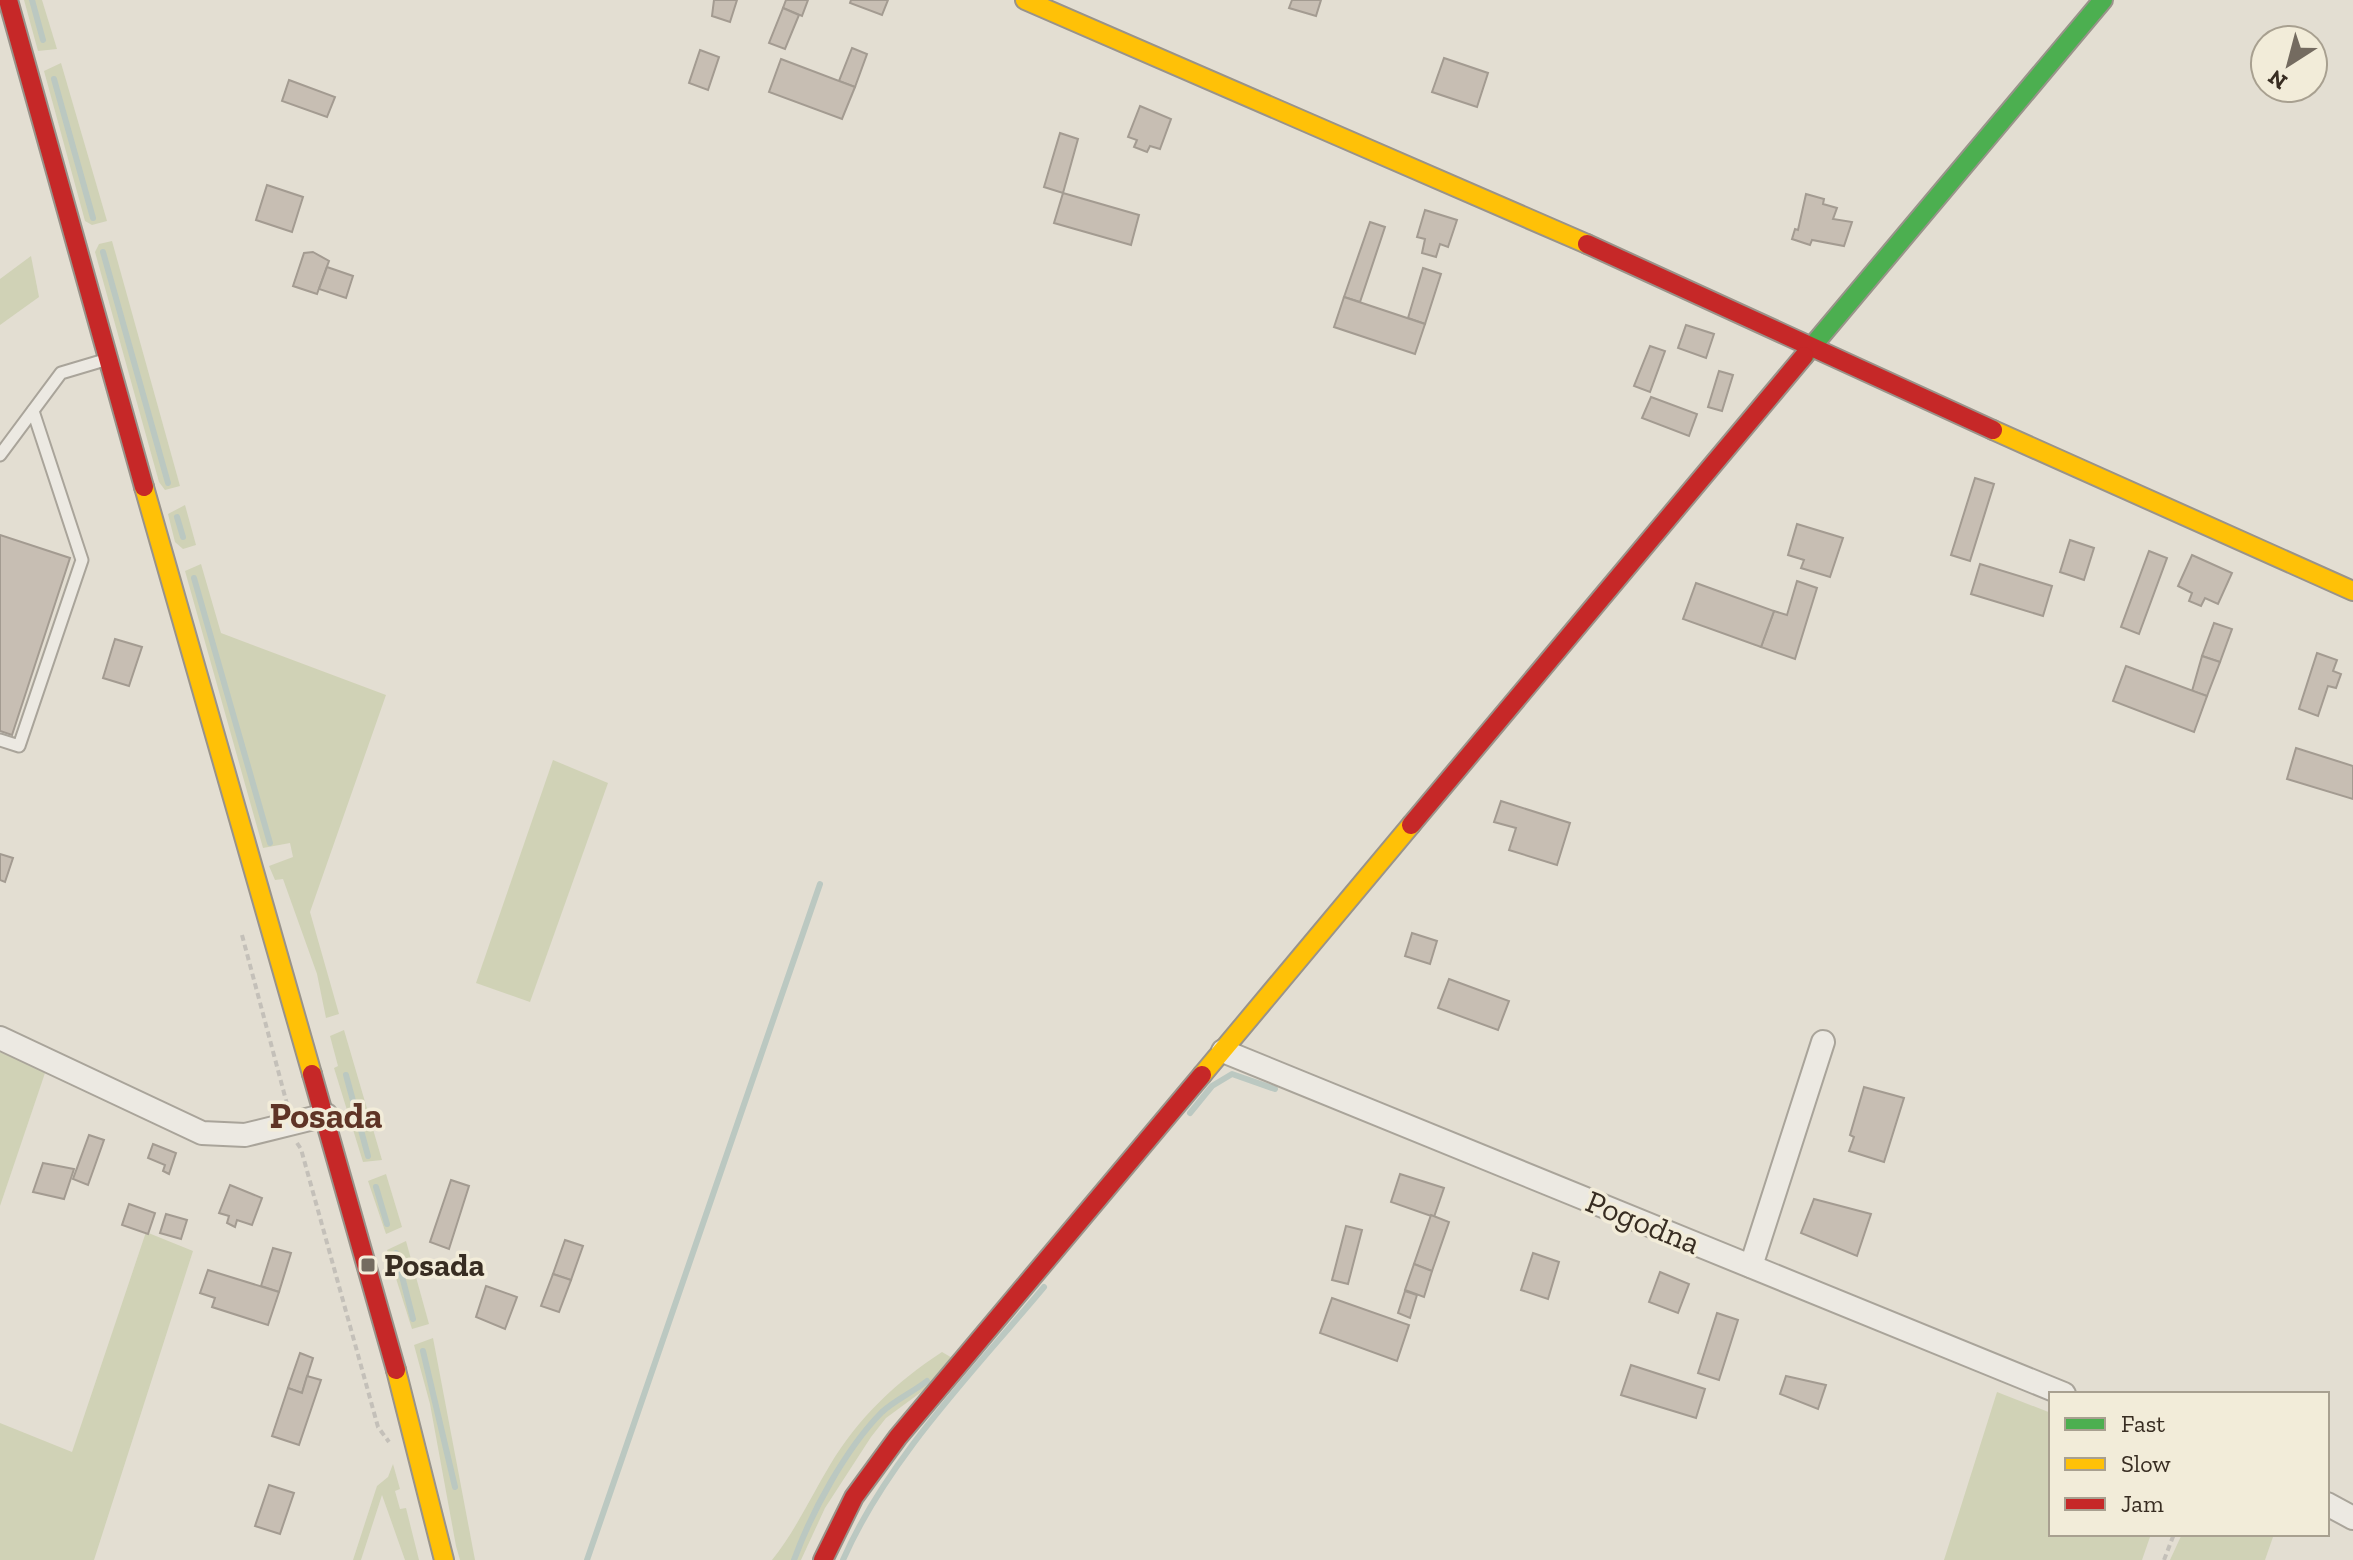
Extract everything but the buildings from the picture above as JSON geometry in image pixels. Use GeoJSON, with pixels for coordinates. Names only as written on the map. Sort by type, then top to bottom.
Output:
{"type":"FeatureCollection","features":[{"type":"Feature","properties":{"kind":"street"},"geometry":{"type":"LineString","coordinates":[[8,0],[249,863],[326,1115],[414,1435],[444,1560]]}},
{"type":"Feature","properties":{"kind":"street"},"geometry":{"type":"LineString","coordinates":[[1025,0],[1574,238],[1810,349],[2353,591]]}},
{"type":"Feature","properties":{"kind":"street"},"geometry":{"type":"LineString","coordinates":[[823,1560],[854,1497],[882,1456],[2103,0]]}},
{"type":"Feature","properties":{"kind":"street"},"geometry":{"type":"LineString","coordinates":[[0,1038],[202,1133],[245,1135],[326,1115]]}},
{"type":"Feature","properties":{"kind":"street"},"geometry":{"type":"LineString","coordinates":[[1751,1266],[1823,1042]]}},
{"type":"Feature","properties":{"kind":"street","name":"Pogodna"},"geometry":{"type":"LineString","coordinates":[[1223,1051],[2059,1392]]}},
{"type":"Feature","properties":{"kind":"street"},"geometry":{"type":"LineString","coordinates":[[2329,1505],[2353,1518]]}},
{"type":"Feature","properties":{"kind":"lane"},"geometry":{"type":"LineString","coordinates":[[0,455],[61,373],[109,359]]}},
{"type":"Feature","properties":{"kind":"lane"},"geometry":{"type":"LineString","coordinates":[[0,740],[19,746],[82,560],[33,411]]}},
{"type":"Feature","properties":{"kind":"path"},"geometry":{"type":"LineString","coordinates":[[295,1142],[301,1149],[378,1427],[393,1446]]}},
{"type":"Feature","properties":{"kind":"path"},"geometry":{"type":"LineString","coordinates":[[2164,1560],[2173,1536]]}},
{"type":"Feature","properties":{"kind":"green space"},"geometry":{"type":"Polygon","coordinates":[[[24,0],[42,0],[57,49],[38,51],[24,0]]]}},
{"type":"Feature","properties":{"kind":"green space"},"geometry":{"type":"Polygon","coordinates":[[[61,63],[107,221],[92,225],[85,221],[44,71],[61,63]]]}},
{"type":"Feature","properties":{"kind":"green space"},"geometry":{"type":"Polygon","coordinates":[[[112,241],[180,486],[165,490],[159,482],[95,252],[99,244],[112,241]]]}},
{"type":"Feature","properties":{"kind":"green space"},"geometry":{"type":"Polygon","coordinates":[[[31,256],[39,297],[0,325],[0,279],[31,256]]]}},
{"type":"Feature","properties":{"kind":"green space"},"geometry":{"type":"Polygon","coordinates":[[[185,505],[196,545],[183,549],[175,542],[168,514],[185,505]]]}},
{"type":"Feature","properties":{"kind":"green space"},"geometry":{"type":"Polygon","coordinates":[[[201,564],[221,633],[386,695],[310,912],[339,1014],[326,1018],[317,974],[283,879],[275,880],[269,866],[293,857],[290,843],[263,848],[185,571],[201,564]]]}},
{"type":"Feature","properties":{"kind":"green space"},"geometry":{"type":"Polygon","coordinates":[[[553,760],[608,783],[530,1002],[476,983],[553,760]]]}},
{"type":"Feature","properties":{"kind":"green space"},"geometry":{"type":"Polygon","coordinates":[[[344,1030],[382,1160],[363,1162],[334,1068],[338,1066],[330,1036],[344,1030]]]}},
{"type":"Feature","properties":{"kind":"green space"},"geometry":{"type":"Polygon","coordinates":[[[0,1052],[46,1070],[0,1206],[0,1052]]]}},
{"type":"Feature","properties":{"kind":"green space"},"geometry":{"type":"Polygon","coordinates":[[[386,1174],[402,1227],[386,1234],[368,1181],[386,1174]]]}},
{"type":"Feature","properties":{"kind":"green space"},"geometry":{"type":"Polygon","coordinates":[[[146,1232],[193,1251],[94,1560],[0,1560],[0,1423],[72,1452],[146,1232]]]}},
{"type":"Feature","properties":{"kind":"green space"},"geometry":{"type":"Polygon","coordinates":[[[406,1241],[429,1324],[412,1329],[387,1250],[406,1241]]]}},
{"type":"Feature","properties":{"kind":"green space"},"geometry":{"type":"Polygon","coordinates":[[[433,1338],[475,1560],[460,1560],[456,1546],[430,1404],[414,1345],[433,1338]]]}},
{"type":"Feature","properties":{"kind":"green space"},"geometry":{"type":"Polygon","coordinates":[[[942,1352],[954,1359],[924,1390],[886,1418],[871,1437],[825,1508],[801,1560],[772,1560],[853,1432],[894,1389],[942,1352]]]}},
{"type":"Feature","properties":{"kind":"green space"},"geometry":{"type":"Polygon","coordinates":[[[1997,1392],[2049,1412],[2049,1536],[2150,1536],[2142,1560],[1944,1560],[1997,1392]]]}},
{"type":"Feature","properties":{"kind":"green space"},"geometry":{"type":"Polygon","coordinates":[[[393,1464],[400,1489],[395,1491],[400,1509],[406,1508],[419,1560],[405,1560],[382,1495],[361,1560],[353,1560],[377,1486],[388,1477],[393,1464]]]}},
{"type":"Feature","properties":{"kind":"green space"},"geometry":{"type":"Polygon","coordinates":[[[2181,1536],[2273,1536],[2265,1560],[2170,1560],[2181,1536]]]}},
{"type":"Feature","properties":{"kind":"waterway"},"geometry":{"type":"LineString","coordinates":[[32,0],[43,40]]}},
{"type":"Feature","properties":{"kind":"waterway"},"geometry":{"type":"LineString","coordinates":[[54,79],[93,218]]}},
{"type":"Feature","properties":{"kind":"waterway"},"geometry":{"type":"LineString","coordinates":[[103,252],[168,483]]}},
{"type":"Feature","properties":{"kind":"waterway"},"geometry":{"type":"LineString","coordinates":[[177,517],[183,537]]}},
{"type":"Feature","properties":{"kind":"waterway"},"geometry":{"type":"LineString","coordinates":[[194,578],[270,843]]}},
{"type":"Feature","properties":{"kind":"waterway"},"geometry":{"type":"LineString","coordinates":[[587,1560],[820,884]]}},
{"type":"Feature","properties":{"kind":"waterway"},"geometry":{"type":"LineString","coordinates":[[1190,1113],[1212,1086],[1232,1074],[1275,1089]]}},
{"type":"Feature","properties":{"kind":"waterway"},"geometry":{"type":"LineString","coordinates":[[346,1075],[368,1156]]}},
{"type":"Feature","properties":{"kind":"waterway"},"geometry":{"type":"LineString","coordinates":[[376,1187],[387,1224]]}},
{"type":"Feature","properties":{"kind":"waterway"},"geometry":{"type":"LineString","coordinates":[[396,1253],[413,1319]]}},
{"type":"Feature","properties":{"kind":"waterway"},"geometry":{"type":"LineString","coordinates":[[843,1560],[861,1523],[907,1451],[1044,1287]]}},
{"type":"Feature","properties":{"kind":"waterway"},"geometry":{"type":"LineString","coordinates":[[423,1351],[455,1487]]}},
{"type":"Feature","properties":{"kind":"waterway"},"geometry":{"type":"LineString","coordinates":[[794,1560],[820,1502],[855,1444],[882,1412],[927,1381]]}},
{"type":"Feature","properties":{"kind":"traffic: fast"},"geometry":{"type":"LineString","coordinates":[[1804,356],[2103,0]]}},
{"type":"Feature","properties":{"kind":"traffic: slow"},"geometry":{"type":"LineString","coordinates":[[1025,0],[1587,244]]}},
{"type":"Feature","properties":{"kind":"traffic: slow"},"geometry":{"type":"LineString","coordinates":[[1993,430],[2353,591]]}},
{"type":"Feature","properties":{"kind":"traffic: slow"},"geometry":{"type":"LineString","coordinates":[[144,487],[312,1074]]}},
{"type":"Feature","properties":{"kind":"traffic: slow"},"geometry":{"type":"LineString","coordinates":[[1202,1075],[1411,825]]}},
{"type":"Feature","properties":{"kind":"traffic: slow"},"geometry":{"type":"LineString","coordinates":[[396,1370],[444,1560]]}},
{"type":"Feature","properties":{"kind":"traffic: jam"},"geometry":{"type":"LineString","coordinates":[[8,0],[144,487]]}},
{"type":"Feature","properties":{"kind":"traffic: jam"},"geometry":{"type":"LineString","coordinates":[[1587,244],[1993,430]]}},
{"type":"Feature","properties":{"kind":"traffic: jam"},"geometry":{"type":"LineString","coordinates":[[1411,825],[1804,356]]}},
{"type":"Feature","properties":{"kind":"traffic: jam"},"geometry":{"type":"LineString","coordinates":[[312,1074],[396,1370]]}},
{"type":"Feature","properties":{"kind":"traffic: jam"},"geometry":{"type":"LineString","coordinates":[[823,1560],[854,1497],[898,1437],[1202,1075]]}},
{"type":"Feature","properties":{"kind":"place","name":"Posada"},"geometry":{"type":"Point","coordinates":[368,1265]}},
{"type":"Feature","properties":{"kind":"district","name":"Posada"},"geometry":{"type":"Point","coordinates":[326,1115]}}]}
